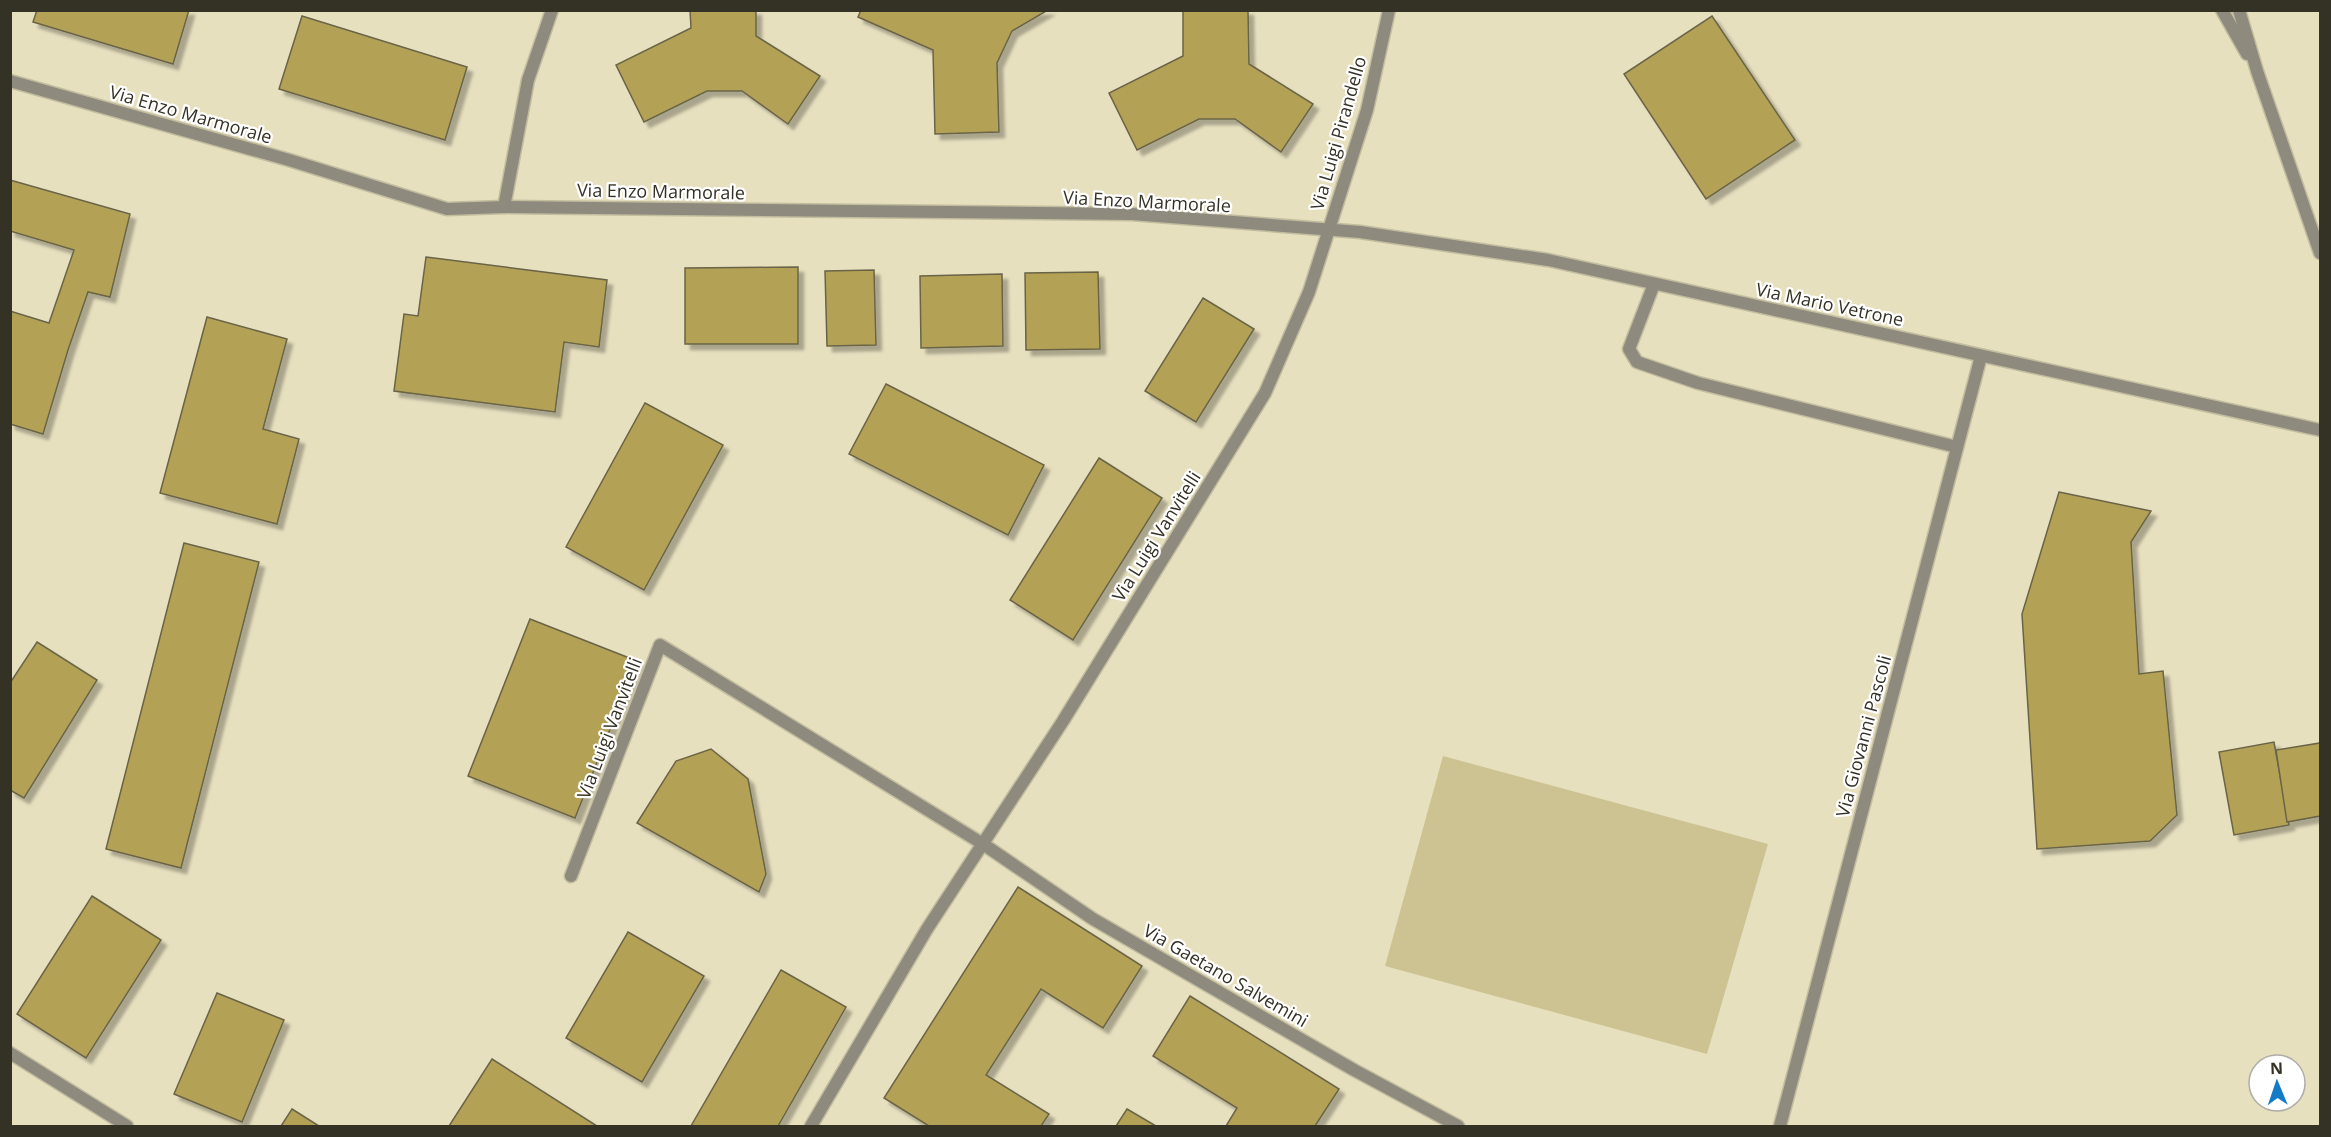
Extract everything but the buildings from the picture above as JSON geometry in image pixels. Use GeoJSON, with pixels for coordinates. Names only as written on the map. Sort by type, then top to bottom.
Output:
{"type":"FeatureCollection","features":[{"type":"Feature","properties":{"kind":"street"},"geometry":{"type":"LineString","coordinates":[[504,207],[528,80],[552,10]]}},
{"type":"Feature","properties":{"kind":"street","name":"Via Luigi Pirandello"},"geometry":{"type":"LineString","coordinates":[[1328,230],[1367,110],[1389,10]]}},
{"type":"Feature","properties":{"kind":"street"},"geometry":{"type":"LineString","coordinates":[[2222,10],[2257,71]]}},
{"type":"Feature","properties":{"kind":"street"},"geometry":{"type":"LineString","coordinates":[[2239,10],[2257,71],[2320,253]]}},
{"type":"Feature","properties":{"kind":"street","name":"Via Enzo Marmorale"},"geometry":{"type":"LineString","coordinates":[[10,81],[278,157],[447,208],[1132,214],[1328,230]]}},
{"type":"Feature","properties":{"kind":"street","name":"Via Mario Vetrone"},"geometry":{"type":"LineString","coordinates":[[1328,230],[1360,232],[1548,260],[2320,430]]}},
{"type":"Feature","properties":{"kind":"street","name":"Via Luigi Vanvitelli"},"geometry":{"type":"LineString","coordinates":[[811,1126],[927,929],[1063,721],[1265,393],[1309,292],[1328,230]]}},
{"type":"Feature","properties":{"kind":"street"},"geometry":{"type":"LineString","coordinates":[[1654,284],[1629,349],[1637,362],[1698,383],[1957,447]]}},
{"type":"Feature","properties":{"kind":"street","name":"Via Giovanni Pascoli"},"geometry":{"type":"LineString","coordinates":[[1780,1126],[1981,356]]}},
{"type":"Feature","properties":{"kind":"street","name":"Via Luigi Vanvitelli"},"geometry":{"type":"LineString","coordinates":[[571,876],[660,645],[983,844]]}},
{"type":"Feature","properties":{"kind":"street","name":"Via Gaetano Salvemini"},"geometry":{"type":"LineString","coordinates":[[983,844],[1093,919],[1354,1070],[1458,1126]]}},
{"type":"Feature","properties":{"kind":"street"},"geometry":{"type":"LineString","coordinates":[[10,1053],[127,1126]]}},
{"type":"Feature","properties":{"kind":"shaded area"},"geometry":{"type":"Polygon","coordinates":[[[1443,756],[1768,844],[1707,1054],[1385,966],[1443,756]]]}}]}
